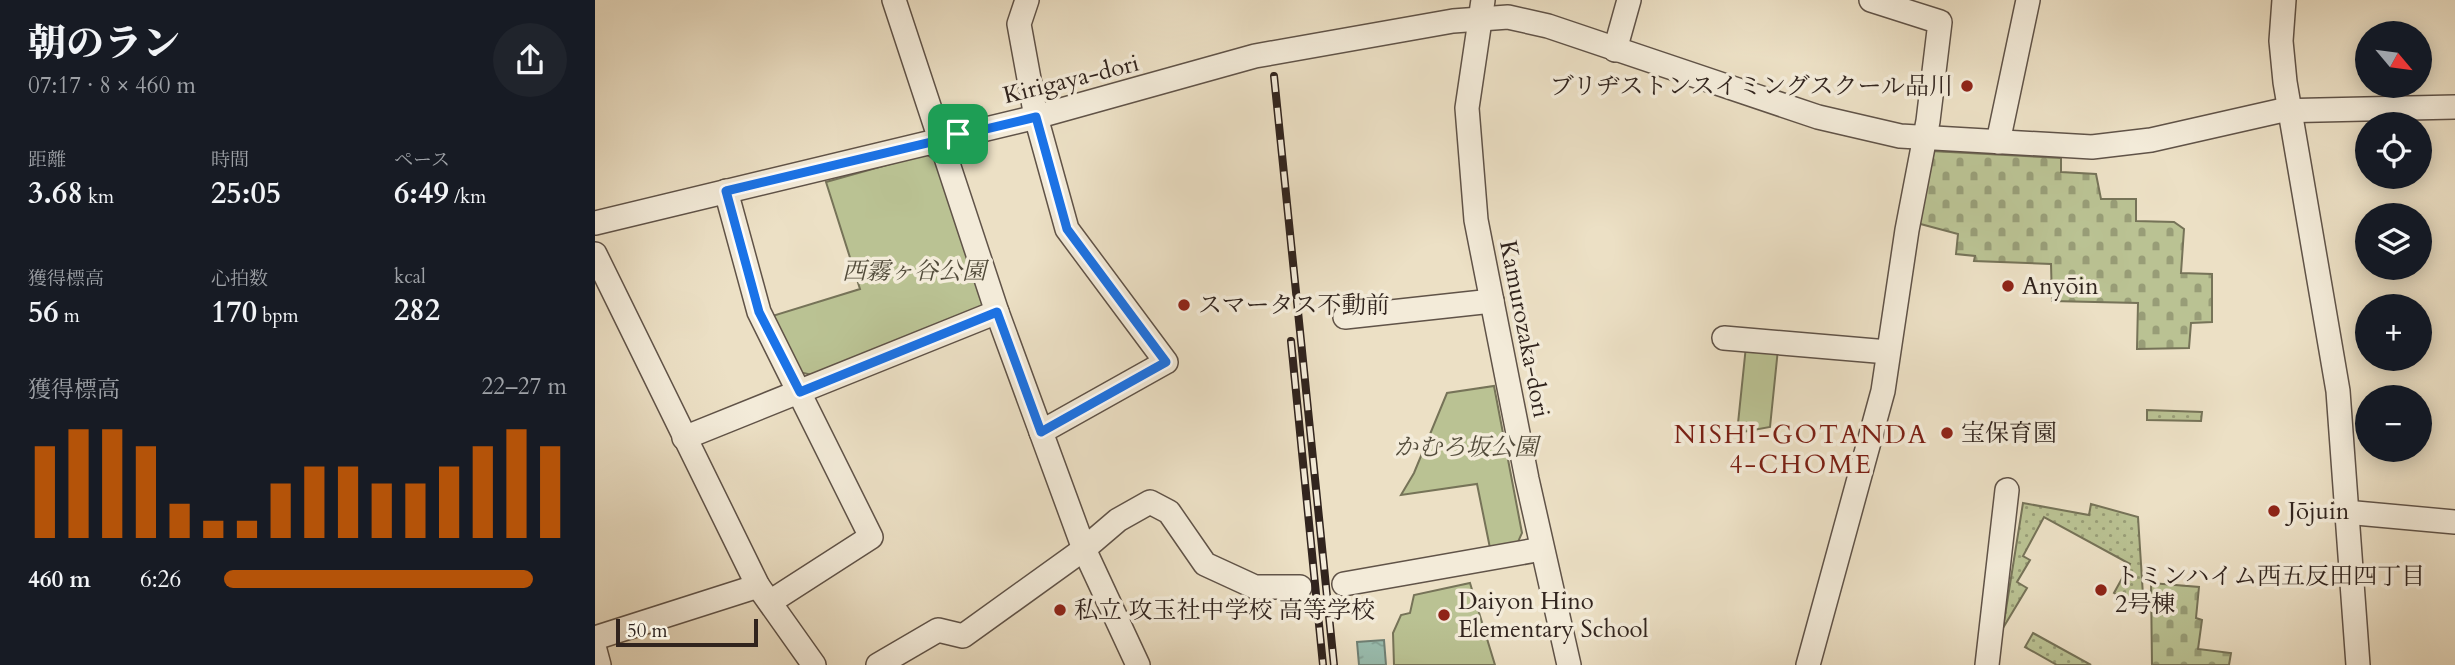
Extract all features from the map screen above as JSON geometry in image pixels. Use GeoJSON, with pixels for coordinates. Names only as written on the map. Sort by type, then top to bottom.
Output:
{"type":"FeatureCollection","features":[{"type":"Feature","properties":{"kind":"street"},"geometry":{"type":"LineString","coordinates":[[894,0],[997,312],[1041,432],[1084,549],[1138,665]]}},
{"type":"Feature","properties":{"kind":"street"},"geometry":{"type":"LineString","coordinates":[[1027,0],[1019,24],[1036,117],[1067,229],[1166,362],[1041,432]]}},
{"type":"Feature","properties":{"kind":"street"},"geometry":{"type":"LineString","coordinates":[[1615,50],[1629,0]]}},
{"type":"Feature","properties":{"kind":"street"},"geometry":{"type":"LineString","coordinates":[[1808,665],[1883,391],[1925,137],[1940,22],[1871,0]]}},
{"type":"Feature","properties":{"kind":"street"},"geometry":{"type":"LineString","coordinates":[[1998,142],[2028,0]]}},
{"type":"Feature","properties":{"kind":"street"},"geometry":{"type":"LineString","coordinates":[[2284,0],[2281,41],[2338,391],[2358,665]]}},
{"type":"Feature","properties":{"kind":"street","name":"Kirigaya-dori"},"geometry":{"type":"LineString","coordinates":[[595,223],[1036,117],[1255,56],[1453,21],[1482,10],[1548,26],[1818,117],[1900,136],[2102,146],[2151,140],[2279,111],[2455,107]]}},
{"type":"Feature","properties":{"kind":"street","name":"Kamurozaka-dori"},"geometry":{"type":"LineString","coordinates":[[1482,10],[1467,108],[1476,220],[1542,549],[1569,665]]}},
{"type":"Feature","properties":{"kind":"street"},"geometry":{"type":"LineString","coordinates":[[595,638],[764,594],[871,537],[759,312],[726,191]]}},
{"type":"Feature","properties":{"kind":"street"},"geometry":{"type":"LineString","coordinates":[[595,254],[684,438],[764,594],[814,665]]}},
{"type":"Feature","properties":{"kind":"street"},"geometry":{"type":"LineString","coordinates":[[1346,317],[1492,301]]}},
{"type":"Feature","properties":{"kind":"street"},"geometry":{"type":"LineString","coordinates":[[684,438],[997,312]]}},
{"type":"Feature","properties":{"kind":"street"},"geometry":{"type":"LineString","coordinates":[[1724,338],[1888,352]]}},
{"type":"Feature","properties":{"kind":"street"},"geometry":{"type":"LineString","coordinates":[[1987,665],[2007,490]]}},
{"type":"Feature","properties":{"kind":"street"},"geometry":{"type":"LineString","coordinates":[[878,665],[938,630],[963,636],[1084,549],[1118,520],[1150,502],[1169,512],[1205,564],[1255,587],[1300,587]]}},
{"type":"Feature","properties":{"kind":"street"},"geometry":{"type":"LineString","coordinates":[[2346,512],[2455,522]]}},
{"type":"Feature","properties":{"kind":"street"},"geometry":{"type":"LineString","coordinates":[[1344,584],[1542,549]]}},
{"type":"Feature","properties":{"kind":"street"},"geometry":{"type":"LineString","coordinates":[[595,650],[599,665]]}},
{"type":"Feature","properties":{"kind":"green space"},"geometry":{"type":"Polygon","coordinates":[[[1931,151],[2061,158],[2061,172],[2096,174],[2101,199],[2136,199],[2136,221],[2174,222],[2184,229],[2181,273],[2212,274],[2212,322],[2191,323],[2189,348],[2137,349],[2138,303],[2052,301],[2051,264],[1974,261],[1975,256],[1956,254],[1958,234],[1913,222],[1931,151]]]}},
{"type":"Feature","properties":{"kind":"green space","name":"西霧ヶ谷公園"},"geometry":{"type":"Polygon","coordinates":[[[926,154],[936,161],[985,302],[981,311],[812,375],[799,372],[769,317],[860,289],[826,182],[926,154]]]}},
{"type":"Feature","properties":{"kind":"green space"},"geometry":{"type":"Polygon","coordinates":[[[1746,346],[1778,349],[1770,427],[1737,433],[1746,346]]]}},
{"type":"Feature","properties":{"kind":"green space","name":"かむろ坂公園"},"geometry":{"type":"Polygon","coordinates":[[[1494,386],[1522,533],[1518,542],[1490,548],[1477,484],[1401,495],[1414,473],[1447,393],[1494,386]]]}},
{"type":"Feature","properties":{"kind":"green space"},"geometry":{"type":"Polygon","coordinates":[[[2147,410],[2202,412],[2201,421],[2147,420],[2147,410]]]}},
{"type":"Feature","properties":{"kind":"green space"},"geometry":{"type":"Polygon","coordinates":[[[2023,503],[2089,515],[2091,504],[2138,517],[2144,611],[2114,593],[2130,564],[2044,517],[2023,556],[2030,560],[2017,582],[2027,588],[2003,628],[2023,503]]]}},
{"type":"Feature","properties":{"kind":"green space"},"geometry":{"type":"Polygon","coordinates":[[[1470,583],[1495,665],[1394,665],[1393,633],[1401,615],[1410,613],[1414,595],[1470,583]]]}},
{"type":"Feature","properties":{"kind":"green space"},"geometry":{"type":"Polygon","coordinates":[[[2151,583],[2199,587],[2196,618],[2202,620],[2198,649],[2231,653],[2229,665],[2152,665],[2151,583]]]}},
{"type":"Feature","properties":{"kind":"green space"},"geometry":{"type":"Polygon","coordinates":[[[2033,633],[2091,665],[2057,665],[2025,647],[2033,633]]]}},
{"type":"Feature","properties":{"kind":"water"},"geometry":{"type":"Polygon","coordinates":[[[1384,640],[1386,665],[1359,665],[1357,642],[1384,640]]]}},
{"type":"Feature","properties":{"kind":"railway"},"geometry":{"type":"LineString","coordinates":[[1274,76],[1334,665]]}},
{"type":"Feature","properties":{"kind":"railway"},"geometry":{"type":"LineString","coordinates":[[1291,341],[1323,665]]}},
{"type":"Feature","properties":{"kind":"place","name":"ブリヂストンスイミングスクール品川"},"geometry":{"type":"Point","coordinates":[1967,86]}},
{"type":"Feature","properties":{"kind":"place","name":"Anyōin"},"geometry":{"type":"Point","coordinates":[2008,286]}},
{"type":"Feature","properties":{"kind":"place","name":"スマータス不動前"},"geometry":{"type":"Point","coordinates":[1184,305]}},
{"type":"Feature","properties":{"kind":"place","name":"宝保育園"},"geometry":{"type":"Point","coordinates":[1947,433]}},
{"type":"Feature","properties":{"kind":"place","name":"Jōjuin"},"geometry":{"type":"Point","coordinates":[2274,511]}},
{"type":"Feature","properties":{"kind":"place","name":"トミンハイム西五反田四丁目 2号棟"},"geometry":{"type":"Point","coordinates":[2101,590]}},
{"type":"Feature","properties":{"kind":"place","name":"私立 攻玉社中学校 高等学校"},"geometry":{"type":"Point","coordinates":[1060,610]}},
{"type":"Feature","properties":{"kind":"place","name":"Daiyon Hino Elementary School"},"geometry":{"type":"Point","coordinates":[1444,615]}},
{"type":"Feature","properties":{"kind":"district","name":"NISHI-GOTANDA 4-CHOME"},"geometry":{"type":"Point","coordinates":[1801,449]}},
{"type":"Feature","properties":{"kind":"route"},"geometry":{"type":"LineString","coordinates":[[1036,117],[1067,229],[1166,362],[1041,432],[997,312],[800,392],[759,312],[726,191],[958,134],[1036,117]]}}]}
